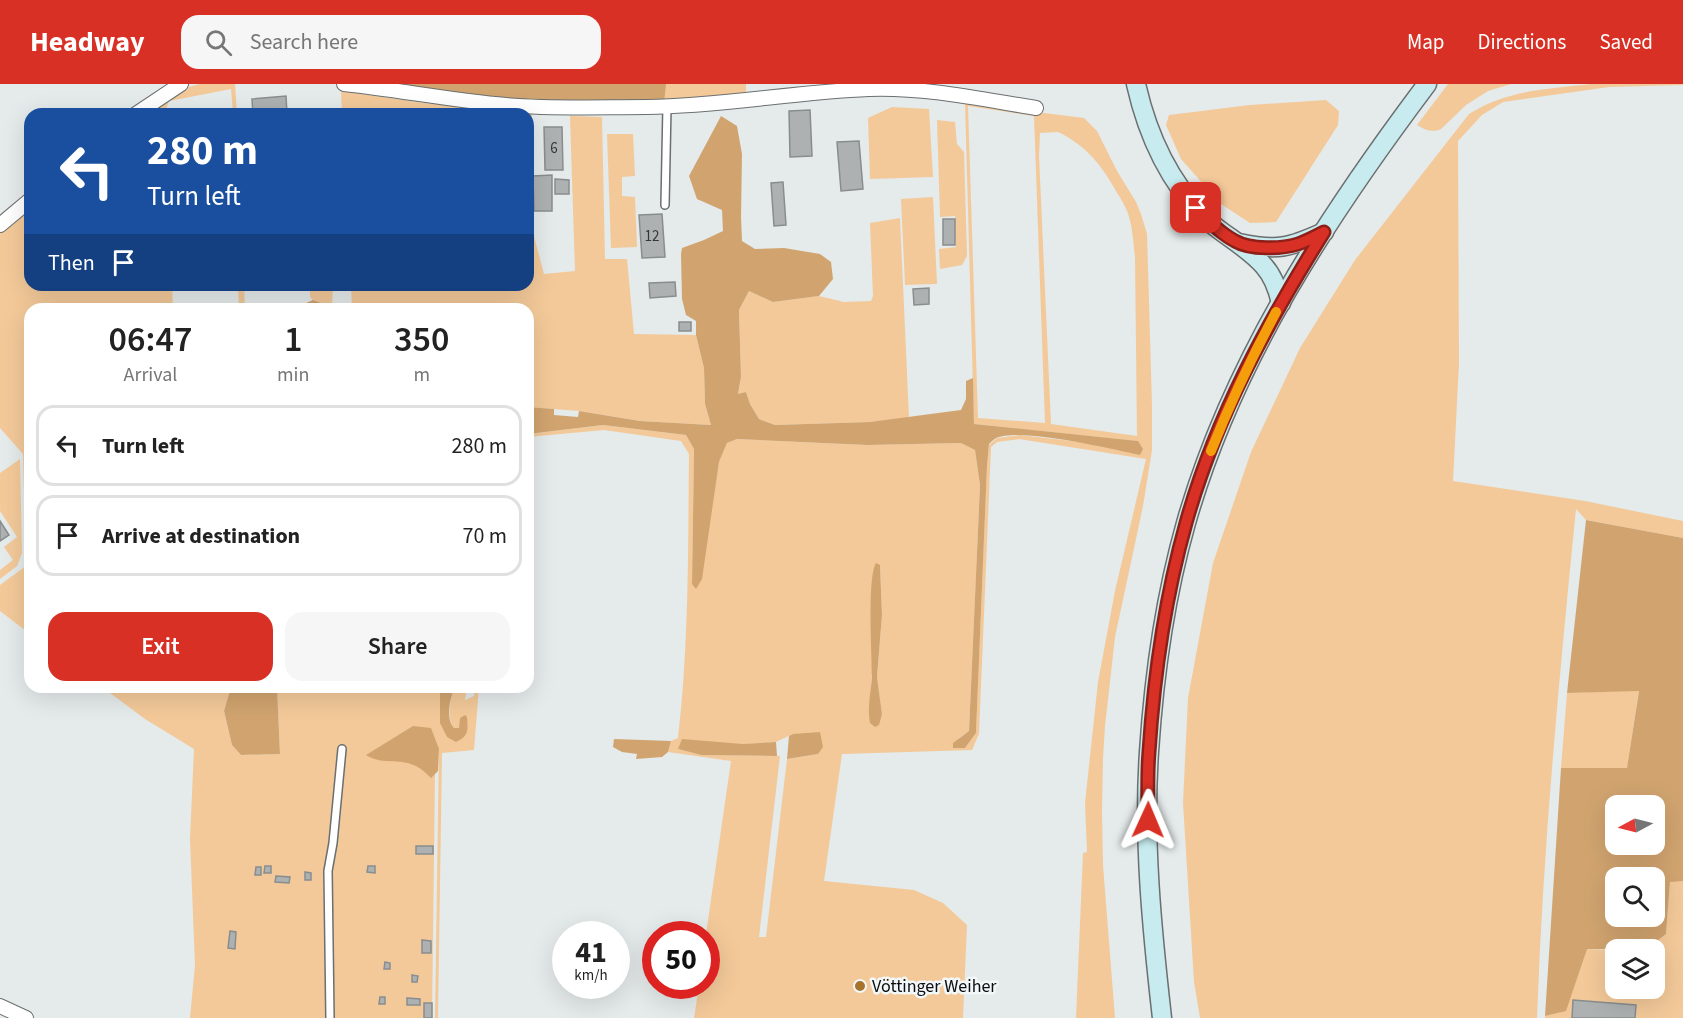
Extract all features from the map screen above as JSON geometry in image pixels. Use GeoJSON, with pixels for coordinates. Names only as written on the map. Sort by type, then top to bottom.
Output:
{"type":"FeatureCollection","features":[{"type":"Feature","properties":{"kind":"main road"},"geometry":{"type":"LineString","coordinates":[[1136,84],[1150,130],[1167,167],[1187,198],[1205,218],[1264,266],[1277,287],[1281,303]]}},
{"type":"Feature","properties":{"kind":"main road"},"geometry":{"type":"LineString","coordinates":[[1162,1018],[1150,882],[1149,754],[1161,637],[1186,523],[1203,471],[1234,395],[1281,303],[1378,149],[1427,84]]}},
{"type":"Feature","properties":{"kind":"main road"},"geometry":{"type":"LineString","coordinates":[[1237,243],[1277,248],[1299,244],[1324,232]]}},
{"type":"Feature","properties":{"kind":"street"},"geometry":{"type":"LineString","coordinates":[[145,108],[181,84]]}},
{"type":"Feature","properties":{"kind":"street"},"geometry":{"type":"LineString","coordinates":[[344,84],[403,87],[446,98],[538,107],[667,106],[736,102],[835,91],[890,89],[962,95],[1036,108]]}},
{"type":"Feature","properties":{"kind":"street"},"geometry":{"type":"LineString","coordinates":[[0,225],[24,205]]}},
{"type":"Feature","properties":{"kind":"street"},"geometry":{"type":"LineString","coordinates":[[0,1006],[26,1018]]}},
{"type":"Feature","properties":{"kind":"lane"},"geometry":{"type":"LineString","coordinates":[[665,205],[667,106]]}},
{"type":"Feature","properties":{"kind":"lane"},"geometry":{"type":"LineString","coordinates":[[330,1018],[328,871],[342,749]]}},
{"type":"Feature","properties":{"kind":"shaded area"},"geometry":{"type":"Polygon","coordinates":[[[200,84],[235,84],[237,108],[233,108],[231,89],[169,101],[166,108],[153,108],[185,88],[200,84]]]}},
{"type":"Feature","properties":{"kind":"shaded area"},"geometry":{"type":"Polygon","coordinates":[[[380,84],[746,84],[746,96],[664,103],[380,84]]]}},
{"type":"Feature","properties":{"kind":"shaded area"},"geometry":{"type":"Polygon","coordinates":[[[384,84],[666,84],[664,103],[478,99],[384,84]]]}},
{"type":"Feature","properties":{"kind":"shaded area"},"geometry":{"type":"Polygon","coordinates":[[[1448,84],[1511,84],[1488,91],[1466,105],[1441,129],[1429,130],[1417,125],[1448,84]]]}},
{"type":"Feature","properties":{"kind":"shaded area"},"geometry":{"type":"Polygon","coordinates":[[[1591,84],[1683,85],[1609,87],[1503,102],[1482,115],[1458,141],[1459,363],[1453,481],[1585,501],[1683,521],[1683,538],[1586,520],[1576,509],[1547,827],[1537,1018],[1200,1018],[1194,982],[1183,803],[1188,698],[1213,563],[1251,452],[1300,348],[1355,260],[1469,114],[1513,95],[1591,84]]]}},
{"type":"Feature","properties":{"kind":"shaded area"},"geometry":{"type":"Polygon","coordinates":[[[341,91],[473,108],[342,108],[341,91]]]}},
{"type":"Feature","properties":{"kind":"shaded area"},"geometry":{"type":"Polygon","coordinates":[[[1326,100],[1339,111],[1338,125],[1276,222],[1250,223],[1221,204],[1181,159],[1166,125],[1169,115],[1250,105],[1326,100]]]}},
{"type":"Feature","properties":{"kind":"shaded area"},"geometry":{"type":"Polygon","coordinates":[[[965,103],[1084,118],[1097,131],[1136,202],[1147,234],[1152,450],[1143,506],[1115,637],[1103,758],[1103,865],[1115,1018],[1076,1018],[1083,853],[1087,852],[1085,803],[1098,682],[1115,591],[1146,459],[1019,439],[997,442],[991,447],[979,734],[972,750],[842,754],[824,881],[914,890],[943,903],[967,925],[963,1018],[694,1018],[697,999],[720,999],[720,921],[708,921],[731,761],[668,752],[671,741],[678,738],[682,703],[687,596],[689,454],[681,441],[604,430],[534,436],[534,433],[603,425],[686,435],[694,449],[692,583],[696,588],[719,462],[727,443],[737,439],[867,445],[961,443],[975,450],[980,485],[969,731],[959,738],[965,748],[976,733],[989,445],[997,438],[1019,435],[1143,449],[1137,441],[974,424],[965,103]],[[968,106],[978,418],[1045,423],[1034,116],[968,106]],[[1058,132],[1040,133],[1039,156],[1051,424],[1137,436],[1135,257],[1132,228],[1127,211],[1105,172],[1092,156],[1058,132]],[[880,565],[869,715],[882,714],[877,677],[882,615],[880,565]],[[793,734],[776,742],[678,749],[701,755],[780,756],[759,937],[766,937],[787,759],[818,754],[793,734]]]}},
{"type":"Feature","properties":{"kind":"shaded area"},"geometry":{"type":"Polygon","coordinates":[[[892,107],[929,109],[933,177],[870,179],[868,118],[892,107]]]}},
{"type":"Feature","properties":{"kind":"shaded area"},"geometry":{"type":"Polygon","coordinates":[[[570,116],[602,117],[605,259],[627,259],[634,334],[696,335],[704,368],[705,404],[711,425],[640,421],[579,411],[534,407],[534,303],[352,303],[351,291],[534,291],[534,236],[544,274],[575,271],[570,116]]]}},
{"type":"Feature","properties":{"kind":"shaded area"},"geometry":{"type":"Polygon","coordinates":[[[721,116],[737,126],[742,154],[742,241],[755,249],[784,248],[820,254],[831,262],[833,279],[819,296],[773,302],[749,291],[739,310],[741,377],[738,394],[746,392],[759,419],[775,425],[870,422],[961,410],[966,399],[966,381],[973,378],[974,424],[1138,441],[1143,449],[1140,455],[1066,440],[1025,435],[996,438],[989,444],[976,733],[965,748],[953,748],[953,743],[969,731],[980,485],[975,450],[961,443],[867,445],[737,439],[727,443],[719,462],[702,579],[696,589],[692,584],[694,449],[686,435],[603,425],[534,433],[534,407],[554,409],[554,415],[578,417],[579,411],[640,421],[711,425],[705,404],[704,368],[696,335],[696,321],[686,315],[682,299],[681,254],[682,248],[723,231],[722,210],[697,199],[689,176],[721,116]]]}},
{"type":"Feature","properties":{"kind":"shaded area"},"geometry":{"type":"Polygon","coordinates":[[[937,120],[955,122],[957,144],[964,152],[967,256],[962,265],[940,269],[939,249],[956,247],[955,216],[940,217],[937,120]]]}},
{"type":"Feature","properties":{"kind":"shaded area"},"geometry":{"type":"Polygon","coordinates":[[[607,134],[633,134],[635,176],[622,177],[622,196],[635,197],[637,247],[611,248],[607,134]]]}},
{"type":"Feature","properties":{"kind":"shaded area"},"geometry":{"type":"Polygon","coordinates":[[[933,197],[937,284],[905,285],[901,199],[933,197]]]}},
{"type":"Feature","properties":{"kind":"shaded area"},"geometry":{"type":"Polygon","coordinates":[[[24,213],[24,291],[172,291],[173,303],[24,303],[24,491],[23,454],[0,428],[0,233],[24,213]]]}},
{"type":"Feature","properties":{"kind":"shaded area"},"geometry":{"type":"Polygon","coordinates":[[[900,218],[909,418],[870,422],[775,425],[759,419],[746,392],[738,395],[741,377],[739,310],[749,291],[773,302],[819,296],[844,302],[871,301],[873,296],[870,223],[900,218]]]}},
{"type":"Feature","properties":{"kind":"shaded area"},"geometry":{"type":"Polygon","coordinates":[[[238,291],[244,291],[245,303],[239,303],[238,291]]]}},
{"type":"Feature","properties":{"kind":"shaded area"},"geometry":{"type":"Polygon","coordinates":[[[310,291],[333,291],[332,303],[321,303],[310,297],[310,291]]]}},
{"type":"Feature","properties":{"kind":"shaded area"},"geometry":{"type":"Polygon","coordinates":[[[20,459],[22,553],[17,566],[0,579],[0,570],[13,560],[4,547],[17,537],[0,511],[0,473],[20,459]]]}},
{"type":"Feature","properties":{"kind":"shaded area"},"geometry":{"type":"Polygon","coordinates":[[[1586,520],[1683,538],[1683,881],[1670,882],[1666,934],[1660,939],[1605,939],[1605,949],[1587,949],[1566,1011],[1545,1016],[1561,768],[1627,768],[1639,691],[1567,693],[1586,520]]]}},
{"type":"Feature","properties":{"kind":"shaded area"},"geometry":{"type":"Polygon","coordinates":[[[876,563],[880,565],[882,615],[877,677],[882,714],[879,725],[875,727],[870,723],[869,711],[872,676],[871,600],[873,571],[876,563]]]}},
{"type":"Feature","properties":{"kind":"shaded area"},"geometry":{"type":"Polygon","coordinates":[[[24,567],[24,629],[0,611],[0,585],[24,567]]]}},
{"type":"Feature","properties":{"kind":"shaded area"},"geometry":{"type":"Polygon","coordinates":[[[1639,690],[1627,768],[1561,768],[1567,693],[1639,690]]]}},
{"type":"Feature","properties":{"kind":"shaded area"},"geometry":{"type":"Polygon","coordinates":[[[110,693],[229,693],[224,711],[232,745],[241,755],[280,754],[277,693],[440,693],[447,737],[459,728],[454,728],[450,719],[450,702],[453,693],[466,693],[465,700],[474,696],[474,693],[479,693],[474,750],[442,753],[438,1018],[435,1018],[439,749],[382,746],[367,755],[430,761],[435,772],[432,1018],[190,1018],[195,965],[190,839],[194,749],[145,719],[110,693]]]}},
{"type":"Feature","properties":{"kind":"shaded area"},"geometry":{"type":"Polygon","coordinates":[[[229,693],[277,693],[280,754],[241,755],[232,745],[224,711],[229,693]]]}},
{"type":"Feature","properties":{"kind":"shaded area"},"geometry":{"type":"Polygon","coordinates":[[[453,693],[449,713],[454,728],[459,728],[460,718],[465,715],[467,717],[467,732],[456,742],[447,737],[440,723],[440,694],[453,693]]]}},
{"type":"Feature","properties":{"kind":"shaded area"},"geometry":{"type":"Polygon","coordinates":[[[413,726],[431,728],[439,749],[438,771],[431,778],[413,765],[382,761],[366,755],[413,726]]]}},
{"type":"Feature","properties":{"kind":"shaded area"},"geometry":{"type":"Polygon","coordinates":[[[820,732],[823,747],[818,754],[787,759],[789,736],[820,732]]]}},
{"type":"Feature","properties":{"kind":"shaded area"},"geometry":{"type":"Polygon","coordinates":[[[614,739],[671,741],[668,752],[662,757],[636,759],[637,754],[622,752],[613,747],[614,739]]]}},
{"type":"Feature","properties":{"kind":"shaded area"},"geometry":{"type":"Polygon","coordinates":[[[682,739],[743,744],[776,742],[777,756],[701,755],[678,749],[682,739]]]}},
{"type":"Feature","properties":{"kind":"shaded area"},"geometry":{"type":"Polygon","coordinates":[[[1670,881],[1683,881],[1683,1018],[1545,1018],[1545,1016],[1566,1010],[1586,949],[1605,950],[1605,999],[1665,999],[1665,939],[1660,939],[1666,934],[1670,881]]]}},
{"type":"Feature","properties":{"kind":"building"},"geometry":{"type":"Polygon","coordinates":[[[286,96],[287,108],[253,108],[252,99],[286,96]]]}},
{"type":"Feature","properties":{"kind":"building"},"geometry":{"type":"Polygon","coordinates":[[[810,110],[812,156],[790,157],[789,111],[810,110]]]}},
{"type":"Feature","properties":{"kind":"building"},"geometry":{"type":"Polygon","coordinates":[[[544,127],[562,127],[563,170],[545,170],[544,127]]]}},
{"type":"Feature","properties":{"kind":"building"},"geometry":{"type":"Polygon","coordinates":[[[859,141],[863,189],[841,191],[837,142],[859,141]]]}},
{"type":"Feature","properties":{"kind":"building"},"geometry":{"type":"Polygon","coordinates":[[[552,175],[552,211],[534,211],[534,176],[552,175]]]}},
{"type":"Feature","properties":{"kind":"building"},"geometry":{"type":"Polygon","coordinates":[[[555,179],[569,180],[569,194],[555,194],[555,179]]]}},
{"type":"Feature","properties":{"kind":"building"},"geometry":{"type":"Polygon","coordinates":[[[783,182],[786,225],[774,226],[771,183],[783,182]]]}},
{"type":"Feature","properties":{"kind":"building"},"geometry":{"type":"Polygon","coordinates":[[[662,214],[665,257],[642,258],[639,215],[662,214]]]}},
{"type":"Feature","properties":{"kind":"building"},"geometry":{"type":"Polygon","coordinates":[[[943,219],[955,219],[955,245],[943,245],[943,219]]]}},
{"type":"Feature","properties":{"kind":"building"},"geometry":{"type":"Polygon","coordinates":[[[675,282],[676,296],[650,298],[649,283],[675,282]]]}},
{"type":"Feature","properties":{"kind":"building"},"geometry":{"type":"Polygon","coordinates":[[[929,288],[929,304],[914,305],[913,289],[929,288]]]}},
{"type":"Feature","properties":{"kind":"building"},"geometry":{"type":"Polygon","coordinates":[[[679,322],[691,322],[691,331],[679,331],[679,322]]]}},
{"type":"Feature","properties":{"kind":"building"},"geometry":{"type":"Polygon","coordinates":[[[0,521],[9,535],[0,541],[0,521]]]}},
{"type":"Feature","properties":{"kind":"building"},"geometry":{"type":"Polygon","coordinates":[[[416,846],[433,846],[433,854],[416,854],[416,846]]]}},
{"type":"Feature","properties":{"kind":"building"},"geometry":{"type":"Polygon","coordinates":[[[265,866],[271,866],[271,873],[264,873],[265,866]]]}},
{"type":"Feature","properties":{"kind":"building"},"geometry":{"type":"Polygon","coordinates":[[[368,866],[375,866],[375,873],[367,872],[368,866]]]}},
{"type":"Feature","properties":{"kind":"building"},"geometry":{"type":"Polygon","coordinates":[[[256,867],[261,867],[261,875],[255,875],[256,867]]]}},
{"type":"Feature","properties":{"kind":"building"},"geometry":{"type":"Polygon","coordinates":[[[305,872],[311,873],[311,880],[305,880],[305,872]]]}},
{"type":"Feature","properties":{"kind":"building"},"geometry":{"type":"Polygon","coordinates":[[[276,876],[290,877],[289,883],[275,882],[276,876]]]}},
{"type":"Feature","properties":{"kind":"building"},"geometry":{"type":"Polygon","coordinates":[[[230,931],[236,932],[235,949],[228,948],[230,931]]]}},
{"type":"Feature","properties":{"kind":"building"},"geometry":{"type":"Polygon","coordinates":[[[422,940],[431,941],[431,953],[422,953],[422,940]]]}},
{"type":"Feature","properties":{"kind":"building"},"geometry":{"type":"Polygon","coordinates":[[[385,962],[390,963],[390,969],[384,969],[385,962]]]}},
{"type":"Feature","properties":{"kind":"building"},"geometry":{"type":"Polygon","coordinates":[[[412,975],[418,976],[417,982],[412,982],[412,975]]]}},
{"type":"Feature","properties":{"kind":"building"},"geometry":{"type":"Polygon","coordinates":[[[380,997],[385,997],[385,1004],[379,1004],[380,997]]]}},
{"type":"Feature","properties":{"kind":"building"},"geometry":{"type":"Polygon","coordinates":[[[407,998],[420,999],[420,1005],[407,1005],[407,998]]]}},
{"type":"Feature","properties":{"kind":"building"},"geometry":{"type":"Polygon","coordinates":[[[1573,1000],[1636,1005],[1635,1018],[1572,1018],[1573,1000]]]}},
{"type":"Feature","properties":{"kind":"building"},"geometry":{"type":"Polygon","coordinates":[[[424,1003],[432,1003],[432,1018],[424,1018],[424,1003]]]}},
{"type":"Feature","properties":{"kind":"slow traffic"},"geometry":{"type":"LineString","coordinates":[[1211,451],[1224,416],[1276,312]]}},
{"type":"Feature","properties":{"kind":"place","name":"Vöttinger Weiher"},"geometry":{"type":"Point","coordinates":[860,986]}},
{"type":"Feature","properties":{"kind":"route"},"geometry":{"type":"LineString","coordinates":[[1148,820],[1153,699],[1161,637],[1186,523],[1224,416],[1249,363],[1281,303],[1324,232],[1299,244],[1277,248],[1256,247],[1237,243],[1196,208]]}}]}
